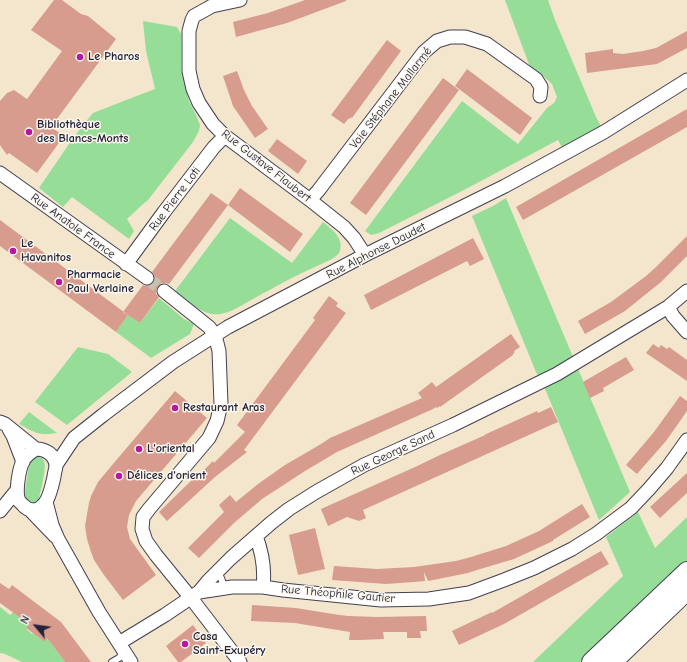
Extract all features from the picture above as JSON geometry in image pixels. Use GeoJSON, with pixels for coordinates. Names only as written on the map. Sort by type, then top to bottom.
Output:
{"type":"FeatureCollection","features":[{"type":"Feature","properties":{"kind":"main road"},"geometry":{"type":"LineString","coordinates":[[591,662],[687,572]]}},
{"type":"Feature","properties":{"kind":"main road"},"geometry":{"type":"LineString","coordinates":[[613,662],[687,591]]}},
{"type":"Feature","properties":{"kind":"street","name":"Rue Gustave Flaubert"},"geometry":{"type":"LineString","coordinates":[[240,0],[212,6],[194,16],[192,20],[189,31],[189,71],[193,89],[199,103],[213,124],[225,136],[344,227],[354,238],[365,255]]}},
{"type":"Feature","properties":{"kind":"street","name":"Voie Stéphane Mallarmé"},"geometry":{"type":"LineString","coordinates":[[310,200],[424,52],[437,41],[450,37],[464,37],[487,44],[536,79],[540,87],[540,96]]}},
{"type":"Feature","properties":{"kind":"street","name":"Rue Alphonse Daudet"},"geometry":{"type":"LineString","coordinates":[[56,465],[74,438],[103,414],[173,362],[228,327],[365,255],[505,186],[604,132],[687,80]]}},
{"type":"Feature","properties":{"kind":"street","name":"Rue Pierre Loti"},"geometry":{"type":"LineString","coordinates":[[126,264],[168,206],[214,147],[225,136]]}},
{"type":"Feature","properties":{"kind":"street","name":"Rue Anatole France"},"geometry":{"type":"LineString","coordinates":[[0,173],[147,278]]}},
{"type":"Feature","properties":{"kind":"street"},"geometry":{"type":"LineString","coordinates":[[164,291],[209,327],[215,335],[218,351],[221,404],[217,421],[210,438],[143,517],[142,529],[146,541],[156,555],[195,595],[240,662]]}},
{"type":"Feature","properties":{"kind":"street","name":"Rue George Sand"},"geometry":{"type":"LineString","coordinates":[[125,652],[134,634],[195,595],[244,546],[289,509],[364,465],[453,425],[557,374],[668,307],[687,291]]}},
{"type":"Feature","properties":{"kind":"street"},"geometry":{"type":"LineString","coordinates":[[668,307],[673,316],[687,332]]}},
{"type":"Feature","properties":{"kind":"street"},"geometry":{"type":"LineString","coordinates":[[0,516],[27,508],[36,510],[41,507],[46,502],[52,485],[56,465],[50,454],[41,450],[3,423]]}},
{"type":"Feature","properties":{"kind":"street"},"geometry":{"type":"LineString","coordinates":[[3,423],[14,436],[23,462]]}},
{"type":"Feature","properties":{"kind":"street","name":"Rue Alphonse Daudet"},"geometry":{"type":"LineString","coordinates":[[41,450],[74,438]]}},
{"type":"Feature","properties":{"kind":"street","name":"Rue Théophile Gautier"},"geometry":{"type":"LineString","coordinates":[[195,595],[232,587],[263,587],[381,600],[429,599],[469,593],[534,568],[572,549],[596,534],[631,508],[667,468],[687,440]]}},
{"type":"Feature","properties":{"kind":"street"},"geometry":{"type":"LineString","coordinates":[[41,450],[28,455],[23,462],[17,490],[18,500],[58,539]]}},
{"type":"Feature","properties":{"kind":"street"},"geometry":{"type":"LineString","coordinates":[[0,511],[17,490]]}},
{"type":"Feature","properties":{"kind":"street"},"geometry":{"type":"LineString","coordinates":[[46,502],[52,525],[58,539],[99,612],[125,652]]}},
{"type":"Feature","properties":{"kind":"street"},"geometry":{"type":"LineString","coordinates":[[256,536],[261,552],[264,580],[263,587]]}},
{"type":"Feature","properties":{"kind":"lane"},"geometry":{"type":"LineString","coordinates":[[218,571],[225,588]]}},
{"type":"Feature","properties":{"kind":"lane"},"geometry":{"type":"LineString","coordinates":[[112,662],[125,652]]}},
{"type":"Feature","properties":{"kind":"green space"},"geometry":{"type":"Polygon","coordinates":[[[505,0],[548,0],[596,117],[604,132],[565,153],[558,140],[464,190],[379,233],[371,235],[365,231],[462,101],[518,144],[547,108],[554,103],[557,97],[552,84],[530,67],[505,0]]]}},
{"type":"Feature","properties":{"kind":"green space"},"geometry":{"type":"Polygon","coordinates":[[[143,21],[177,27],[181,34],[181,69],[189,101],[200,125],[199,131],[193,142],[148,200],[127,219],[134,231],[129,239],[72,197],[63,207],[39,188],[73,138],[93,113],[155,89],[146,51],[143,21]]]}},
{"type":"Feature","properties":{"kind":"green space"},"geometry":{"type":"Polygon","coordinates":[[[506,198],[630,492],[599,520],[472,216],[506,198]]]}},
{"type":"Feature","properties":{"kind":"green space"},"geometry":{"type":"Polygon","coordinates":[[[230,218],[292,263],[323,222],[339,238],[341,246],[340,251],[333,259],[291,278],[232,310],[220,314],[208,313],[184,299],[175,291],[230,218]]]}},
{"type":"Feature","properties":{"kind":"green space"},"geometry":{"type":"Polygon","coordinates":[[[159,298],[184,319],[194,324],[190,334],[151,358],[116,332],[128,315],[140,323],[159,298]]]}},
{"type":"Feature","properties":{"kind":"green space"},"geometry":{"type":"Polygon","coordinates":[[[78,347],[108,354],[132,372],[67,425],[35,402],[78,347]]]}},
{"type":"Feature","properties":{"kind":"green space"},"geometry":{"type":"Polygon","coordinates":[[[29,412],[57,433],[41,434],[29,430],[19,424],[29,412]]]}},
{"type":"Feature","properties":{"kind":"green space"},"geometry":{"type":"Polygon","coordinates":[[[36,456],[43,460],[45,469],[38,502],[32,505],[24,498],[29,465],[31,460],[36,456]]]}},
{"type":"Feature","properties":{"kind":"green space"},"geometry":{"type":"Polygon","coordinates":[[[638,512],[655,548],[687,517],[687,561],[580,662],[533,662],[623,576],[606,537],[638,512]]]}},
{"type":"Feature","properties":{"kind":"green space"},"geometry":{"type":"Polygon","coordinates":[[[0,607],[10,615],[13,612],[29,624],[26,629],[32,634],[33,633],[45,642],[47,638],[65,662],[22,662],[0,653],[0,607]]]}},
{"type":"Feature","properties":{"kind":"building","name":"Le Pharos"},"geometry":{"type":"Polygon","coordinates":[[[54,0],[62,0],[81,14],[88,16],[116,39],[51,127],[64,136],[37,173],[9,153],[7,155],[0,145],[0,101],[7,93],[14,90],[27,99],[62,51],[31,30],[54,0]]]}},
{"type":"Feature","properties":{"kind":"building"},"geometry":{"type":"Polygon","coordinates":[[[305,0],[346,1],[287,23],[236,37],[233,22],[268,13],[305,0]]]}},
{"type":"Feature","properties":{"kind":"building"},"geometry":{"type":"Polygon","coordinates":[[[687,31],[687,48],[657,64],[587,73],[585,53],[613,49],[613,53],[623,54],[643,51],[656,48],[687,31]]]}},
{"type":"Feature","properties":{"kind":"building"},"geometry":{"type":"Polygon","coordinates":[[[387,40],[401,51],[352,118],[349,118],[344,124],[331,115],[387,40]]]}},
{"type":"Feature","properties":{"kind":"building"},"geometry":{"type":"Polygon","coordinates":[[[467,69],[532,118],[520,135],[455,86],[467,69]]]}},
{"type":"Feature","properties":{"kind":"building"},"geometry":{"type":"Polygon","coordinates":[[[237,71],[252,106],[268,129],[255,138],[233,106],[223,76],[237,71]]]}},
{"type":"Feature","properties":{"kind":"building"},"geometry":{"type":"Polygon","coordinates":[[[443,78],[459,90],[366,215],[350,203],[443,78]]]}},
{"type":"Feature","properties":{"kind":"building"},"geometry":{"type":"Polygon","coordinates":[[[687,109],[687,127],[523,220],[516,207],[687,109]]]}},
{"type":"Feature","properties":{"kind":"building"},"geometry":{"type":"Polygon","coordinates":[[[277,139],[307,161],[298,174],[268,151],[277,139]]]}},
{"type":"Feature","properties":{"kind":"building"},"geometry":{"type":"Polygon","coordinates":[[[240,188],[303,234],[290,252],[228,205],[240,188]]]}},
{"type":"Feature","properties":{"kind":"building"},"geometry":{"type":"Polygon","coordinates":[[[211,193],[228,205],[169,284],[161,283],[158,286],[156,294],[159,297],[140,323],[123,312],[143,285],[147,286],[153,283],[155,278],[152,272],[211,193]]]}},
{"type":"Feature","properties":{"kind":"building"},"geometry":{"type":"Polygon","coordinates":[[[0,220],[128,315],[116,332],[0,246],[0,220]]]}},
{"type":"Feature","properties":{"kind":"building"},"geometry":{"type":"Polygon","coordinates":[[[687,236],[687,256],[661,282],[625,311],[585,334],[578,321],[611,302],[646,276],[687,236]]]}},
{"type":"Feature","properties":{"kind":"building"},"geometry":{"type":"Polygon","coordinates":[[[473,238],[484,259],[470,266],[467,261],[371,310],[364,295],[473,238]]]}},
{"type":"Feature","properties":{"kind":"building"},"geometry":{"type":"Polygon","coordinates":[[[329,296],[338,303],[336,306],[346,313],[244,450],[247,452],[215,477],[167,521],[159,512],[213,461],[214,463],[245,432],[237,425],[315,320],[313,318],[329,296]]]}},
{"type":"Feature","properties":{"kind":"building"},"geometry":{"type":"Polygon","coordinates":[[[511,334],[520,347],[514,351],[515,352],[513,355],[440,407],[436,407],[337,452],[305,471],[262,499],[234,523],[199,558],[188,548],[224,512],[219,505],[230,495],[236,502],[285,465],[330,438],[422,398],[418,393],[432,382],[436,387],[511,334]]]}},
{"type":"Feature","properties":{"kind":"building"},"geometry":{"type":"Polygon","coordinates":[[[653,344],[659,348],[661,345],[667,349],[669,347],[687,360],[687,381],[646,353],[653,344]]]}},
{"type":"Feature","properties":{"kind":"building"},"geometry":{"type":"Polygon","coordinates":[[[626,357],[634,370],[603,388],[604,391],[590,398],[583,382],[626,357]]]}},
{"type":"Feature","properties":{"kind":"building"},"geometry":{"type":"Polygon","coordinates":[[[175,391],[207,418],[136,501],[129,515],[127,527],[130,539],[156,575],[123,600],[94,560],[91,552],[85,526],[89,503],[98,482],[175,391]]]}},
{"type":"Feature","properties":{"kind":"building"},"geometry":{"type":"Polygon","coordinates":[[[680,396],[687,401],[687,411],[666,441],[637,474],[626,465],[654,432],[680,396]]]}},
{"type":"Feature","properties":{"kind":"building"},"geometry":{"type":"Polygon","coordinates":[[[551,407],[558,422],[363,510],[366,518],[359,521],[347,517],[328,526],[321,509],[485,436],[484,435],[537,411],[538,413],[551,407]]]}},
{"type":"Feature","properties":{"kind":"building"},"geometry":{"type":"Polygon","coordinates":[[[687,473],[687,493],[660,518],[650,507],[687,473]]]}},
{"type":"Feature","properties":{"kind":"building"},"geometry":{"type":"Polygon","coordinates":[[[582,504],[590,517],[553,541],[514,559],[468,573],[428,581],[424,572],[425,581],[386,584],[332,580],[334,566],[377,569],[414,567],[456,561],[471,557],[506,546],[539,531],[582,504]]]}},
{"type":"Feature","properties":{"kind":"building"},"geometry":{"type":"Polygon","coordinates":[[[315,528],[325,569],[298,575],[289,535],[315,528]]]}},
{"type":"Feature","properties":{"kind":"building"},"geometry":{"type":"Polygon","coordinates":[[[601,551],[609,564],[504,624],[459,645],[452,631],[492,613],[601,551]]]}},
{"type":"Feature","properties":{"kind":"building"},"geometry":{"type":"Polygon","coordinates":[[[0,583],[9,589],[12,585],[61,622],[91,662],[65,662],[47,638],[45,642],[26,628],[29,624],[0,603],[0,583]]]}},
{"type":"Feature","properties":{"kind":"building"},"geometry":{"type":"Polygon","coordinates":[[[252,605],[296,608],[348,616],[426,616],[427,631],[420,631],[421,638],[407,638],[407,632],[383,632],[384,639],[349,640],[350,632],[295,623],[251,621],[252,605]]]}},
{"type":"Feature","properties":{"kind":"building","name":"Casa Saint-Exupéry"},"geometry":{"type":"Polygon","coordinates":[[[193,625],[206,643],[181,662],[178,662],[166,646],[193,625]]]}},
{"type":"Feature","properties":{"kind":"tunnel"},"geometry":{"type":"LineString","coordinates":[[147,278],[164,291]]}},
{"type":"Feature","properties":{"kind":"place","name":"Le Pharos"},"geometry":{"type":"Point","coordinates":[80,57]}},
{"type":"Feature","properties":{"kind":"place","name":"Bibliothèque des Blancs-Monts"},"geometry":{"type":"Point","coordinates":[29,132]}},
{"type":"Feature","properties":{"kind":"place","name":"Le Havanitos"},"geometry":{"type":"Point","coordinates":[13,251]}},
{"type":"Feature","properties":{"kind":"place","name":"Pharmacie Paul Verlaine"},"geometry":{"type":"Point","coordinates":[59,282]}},
{"type":"Feature","properties":{"kind":"place","name":"Restaurant Aras"},"geometry":{"type":"Point","coordinates":[175,408]}},
{"type":"Feature","properties":{"kind":"place","name":"L'oriental"},"geometry":{"type":"Point","coordinates":[139,449]}},
{"type":"Feature","properties":{"kind":"place","name":"Délices d'orient"},"geometry":{"type":"Point","coordinates":[119,476]}},
{"type":"Feature","properties":{"kind":"place","name":"Casa Saint-Exupéry"},"geometry":{"type":"Point","coordinates":[185,644]}}]}
